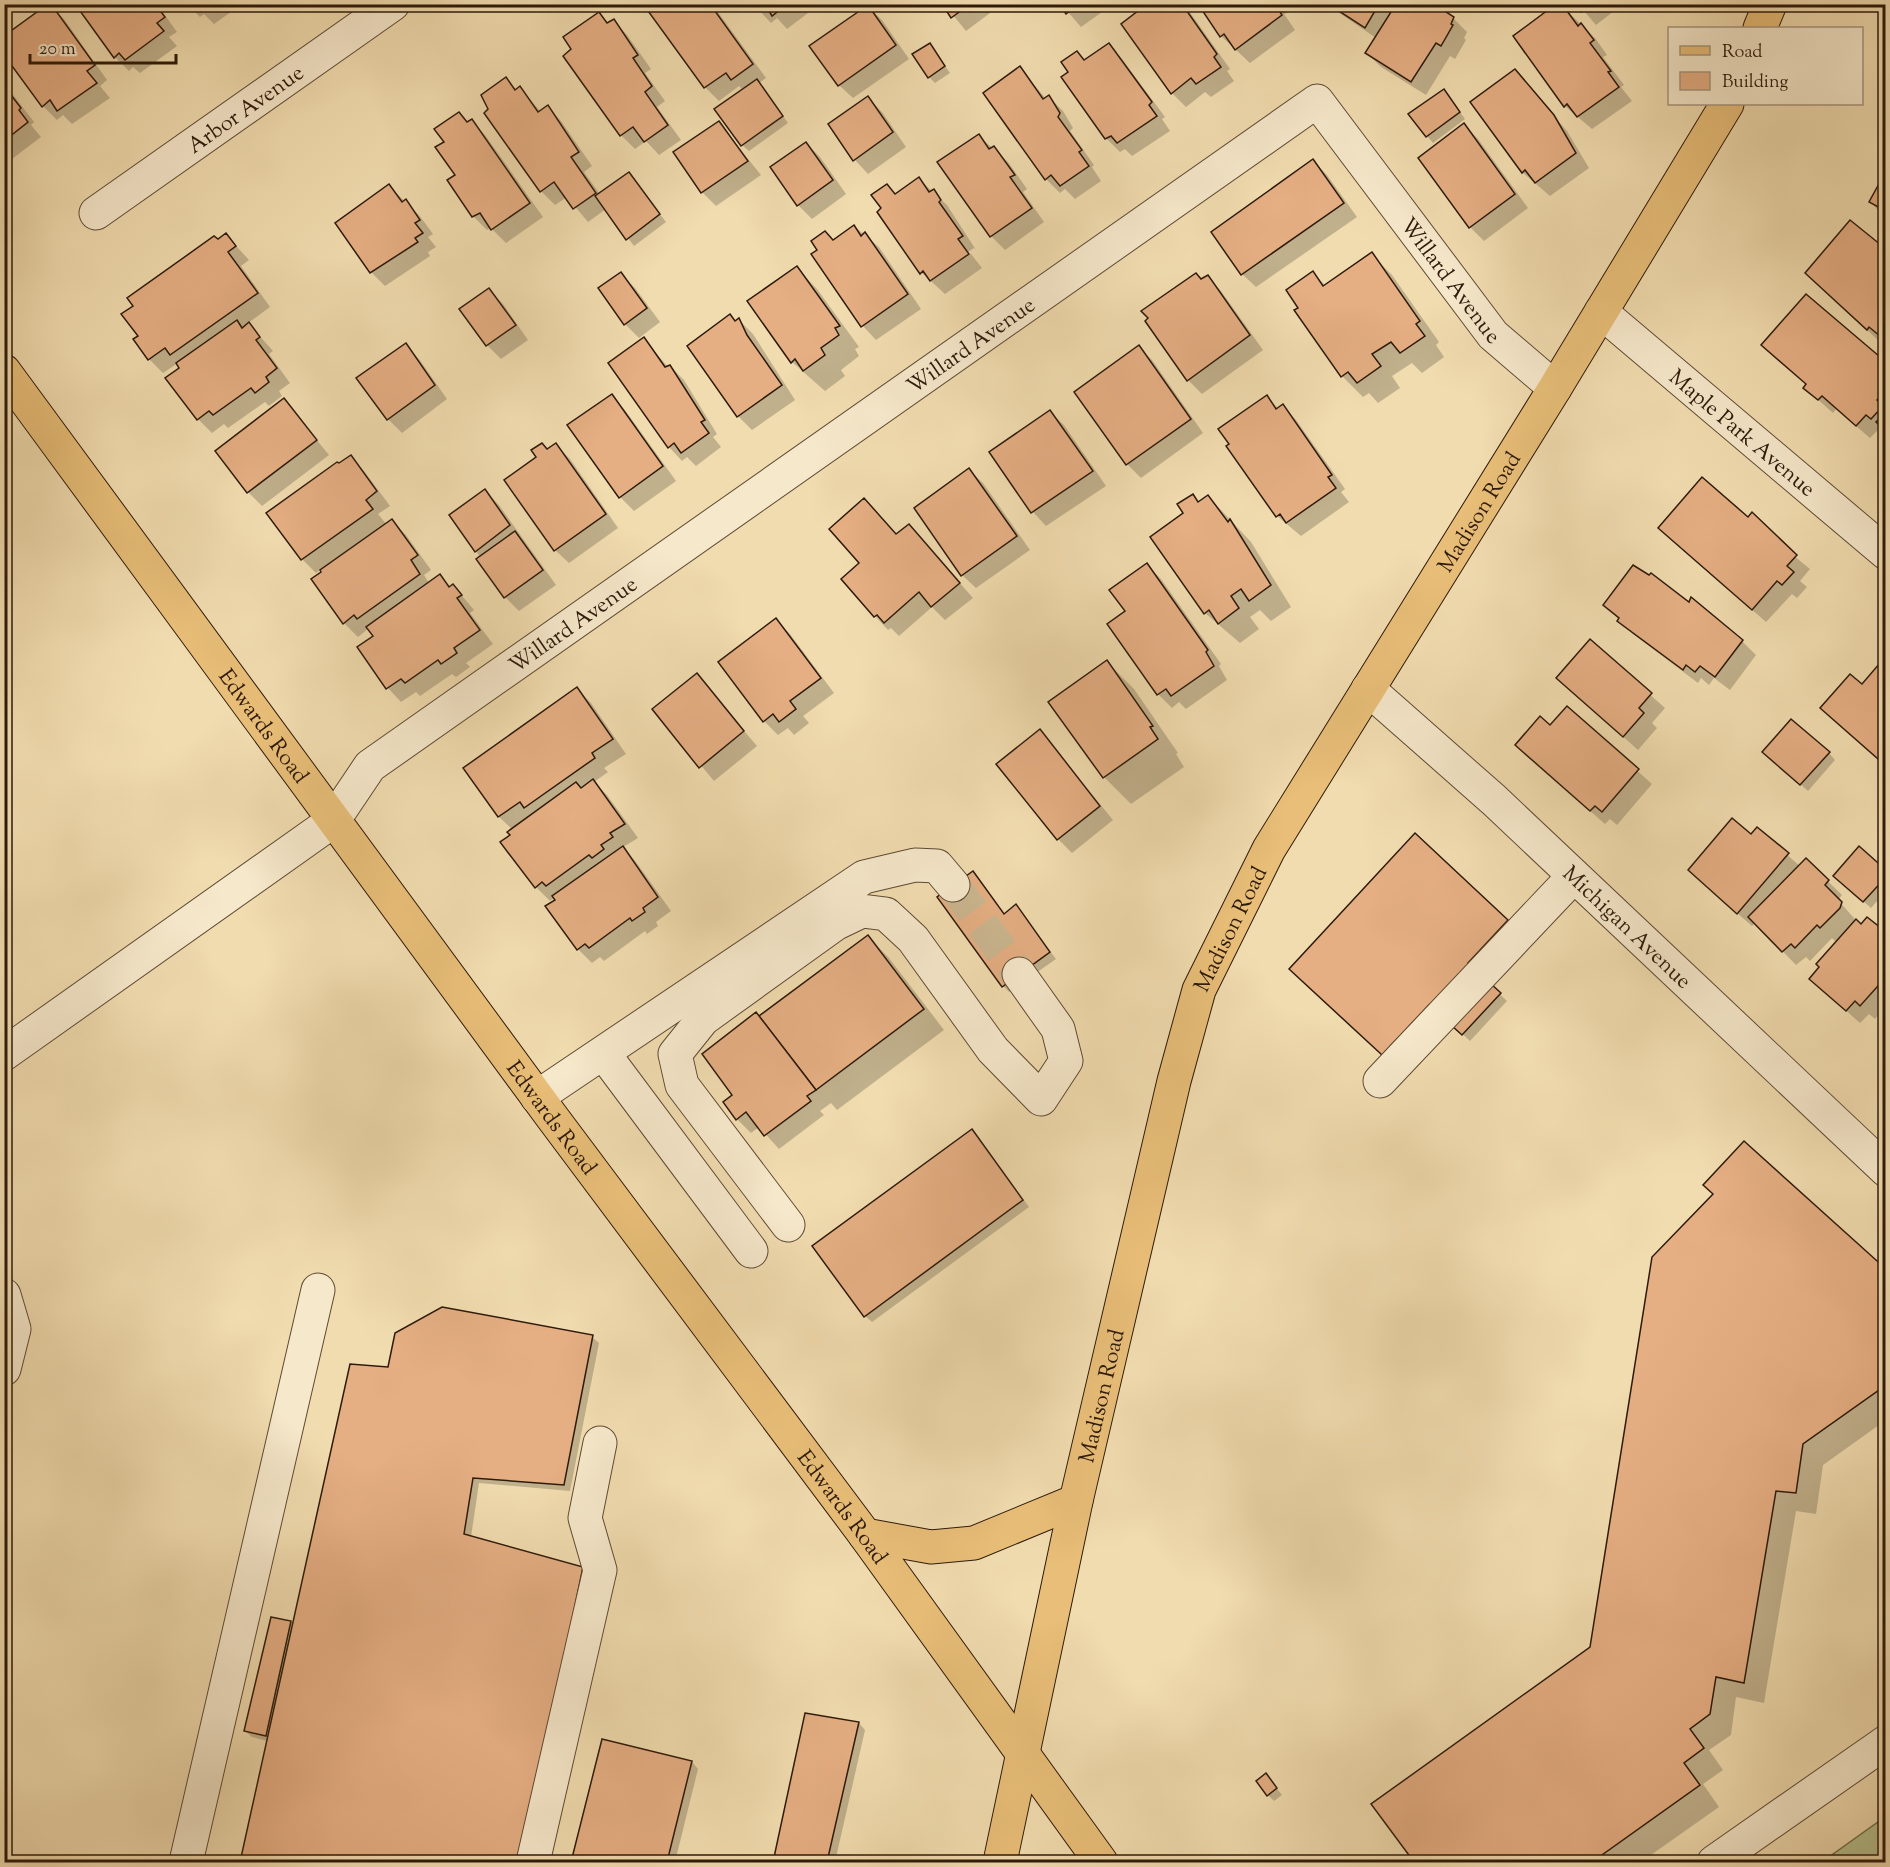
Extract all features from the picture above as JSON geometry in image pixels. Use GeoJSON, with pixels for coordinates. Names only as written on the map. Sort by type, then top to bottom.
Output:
{"type":"FeatureCollection","features":[{"type":"Feature","properties":{"kind":"main road"},"geometry":{"type":"LineString","coordinates":[[1760,27],[1770,4]]}},
{"type":"Feature","properties":{"kind":"main road","name":"Madison Road"},"geometry":{"type":"LineString","coordinates":[[1000,1863],[1076,1501],[1166,1113],[1199,990],[1269,849],[1555,388],[1726,105]]}},
{"type":"Feature","properties":{"kind":"main road","name":"Edwards Road"},"geometry":{"type":"LineString","coordinates":[[10,386],[537,1097],[865,1534],[1101,1863]]}},
{"type":"Feature","properties":{"kind":"main road"},"geometry":{"type":"LineString","coordinates":[[865,1534],[931,1547],[974,1543],[1076,1501]]}},
{"type":"Feature","properties":{"kind":"street","name":"Arbor Avenue"},"geometry":{"type":"LineString","coordinates":[[96,213],[393,4]]}},
{"type":"Feature","properties":{"kind":"street","name":"Willard Avenue"},"geometry":{"type":"LineString","coordinates":[[333,821],[370,766],[1317,101],[1493,335],[1555,388]]}},
{"type":"Feature","properties":{"kind":"street","name":"Maple Park Avenue"},"geometry":{"type":"LineString","coordinates":[[1601,312],[1886,554]]}},
{"type":"Feature","properties":{"kind":"street","name":"Michigan Avenue"},"geometry":{"type":"LineString","coordinates":[[1368,689],[1494,800],[1886,1170]]}},
{"type":"Feature","properties":{"kind":"street"},"geometry":{"type":"LineString","coordinates":[[4,1054],[333,821]]}},
{"type":"Feature","properties":{"kind":"street"},"geometry":{"type":"LineString","coordinates":[[537,1097],[864,877],[915,866],[937,866],[953,885]]}},
{"type":"Feature","properties":{"kind":"street"},"geometry":{"type":"LineString","coordinates":[[1380,1081],[1574,876]]}},
{"type":"Feature","properties":{"kind":"street"},"geometry":{"type":"LineString","coordinates":[[788,1225],[682,1085],[675,1054],[703,1019],[835,924],[862,911],[886,914],[913,939],[993,1050],[1041,1099],[1066,1061],[1058,1029],[1019,974]]}},
{"type":"Feature","properties":{"kind":"street"},"geometry":{"type":"LineString","coordinates":[[604,1054],[751,1251]]}},
{"type":"Feature","properties":{"kind":"street"},"geometry":{"type":"LineString","coordinates":[[186,1863],[318,1290]]}},
{"type":"Feature","properties":{"kind":"street"},"geometry":{"type":"LineString","coordinates":[[4,1295],[14,1329],[4,1369]]}},
{"type":"Feature","properties":{"kind":"street"},"geometry":{"type":"LineString","coordinates":[[534,1863],[600,1570],[585,1518],[600,1443]]}},
{"type":"Feature","properties":{"kind":"street"},"geometry":{"type":"LineString","coordinates":[[1714,1863],[1886,1742]]}},
{"type":"Feature","properties":{"kind":"green space"},"geometry":{"type":"Polygon","coordinates":[[[1885,1817],[1885,1862],[1822,1862],[1885,1817]]]}},
{"type":"Feature","properties":{"kind":"building"},"geometry":{"type":"Polygon","coordinates":[[[51,4],[95,65],[87,71],[97,83],[57,111],[50,100],[42,107],[4,55],[4,36],[51,4]]]}},
{"type":"Feature","properties":{"kind":"building"},"geometry":{"type":"Polygon","coordinates":[[[75,4],[155,4],[165,17],[157,23],[164,31],[125,60],[119,53],[114,58],[75,4]]]}},
{"type":"Feature","properties":{"kind":"building"},"geometry":{"type":"Polygon","coordinates":[[[194,4],[209,4],[199,11],[194,4]]]}},
{"type":"Feature","properties":{"kind":"building"},"geometry":{"type":"Polygon","coordinates":[[[643,4],[710,4],[753,64],[731,80],[726,73],[704,88],[643,4]]]}},
{"type":"Feature","properties":{"kind":"building"},"geometry":{"type":"Polygon","coordinates":[[[752,4],[763,4],[756,10],[752,4]]]}},
{"type":"Feature","properties":{"kind":"building"},"geometry":{"type":"Polygon","coordinates":[[[765,4],[787,4],[772,16],[765,4]]]}},
{"type":"Feature","properties":{"kind":"building"},"geometry":{"type":"Polygon","coordinates":[[[942,4],[970,4],[951,18],[942,4]]]}},
{"type":"Feature","properties":{"kind":"building"},"geometry":{"type":"Polygon","coordinates":[[[1059,4],[1079,4],[1066,14],[1059,4]]]}},
{"type":"Feature","properties":{"kind":"building"},"geometry":{"type":"Polygon","coordinates":[[[1147,4],[1182,4],[1217,54],[1214,57],[1221,67],[1196,84],[1191,78],[1171,94],[1121,24],[1147,4]]]}},
{"type":"Feature","properties":{"kind":"building"},"geometry":{"type":"Polygon","coordinates":[[[1198,4],[1275,4],[1282,15],[1235,50],[1224,34],[1220,37],[1198,4]]]}},
{"type":"Feature","properties":{"kind":"building"},"geometry":{"type":"Polygon","coordinates":[[[1328,4],[1379,4],[1365,28],[1328,4]]]}},
{"type":"Feature","properties":{"kind":"building"},"geometry":{"type":"Polygon","coordinates":[[[1396,4],[1434,4],[1454,17],[1451,24],[1453,25],[1441,46],[1436,43],[1411,82],[1365,53],[1396,4]]]}},
{"type":"Feature","properties":{"kind":"building"},"geometry":{"type":"Polygon","coordinates":[[[1556,4],[1562,4],[1578,26],[1581,23],[1594,40],[1590,43],[1611,71],[1608,72],[1619,87],[1577,117],[1567,104],[1564,107],[1513,36],[1556,4]]]}},
{"type":"Feature","properties":{"kind":"building"},"geometry":{"type":"Polygon","coordinates":[[[1576,4],[1591,4],[1581,12],[1576,4]]]}},
{"type":"Feature","properties":{"kind":"building"},"geometry":{"type":"Polygon","coordinates":[[[868,5],[896,45],[838,86],[809,46],[868,5]]]}},
{"type":"Feature","properties":{"kind":"building"},"geometry":{"type":"Polygon","coordinates":[[[599,12],[607,23],[614,19],[638,55],[633,58],[652,86],[645,92],[668,125],[644,142],[633,127],[620,136],[563,56],[571,49],[563,37],[599,12]]]}},
{"type":"Feature","properties":{"kind":"building"},"geometry":{"type":"Polygon","coordinates":[[[930,43],[945,66],[928,78],[912,54],[930,43]]]}},
{"type":"Feature","properties":{"kind":"building"},"geometry":{"type":"Polygon","coordinates":[[[1109,43],[1152,102],[1149,105],[1157,116],[1117,143],[1111,136],[1105,139],[1061,77],[1068,72],[1061,62],[1077,51],[1084,60],[1109,43]]]}},
{"type":"Feature","properties":{"kind":"building"},"geometry":{"type":"Polygon","coordinates":[[[1020,66],[1043,99],[1049,95],[1060,113],[1058,117],[1082,150],[1079,152],[1089,166],[1060,186],[1051,175],[1045,180],[983,93],[1020,66]]]}},
{"type":"Feature","properties":{"kind":"building"},"geometry":{"type":"Polygon","coordinates":[[[1515,69],[1554,115],[1576,153],[1535,183],[1525,170],[1522,173],[1470,102],[1515,69]]]}},
{"type":"Feature","properties":{"kind":"building"},"geometry":{"type":"Polygon","coordinates":[[[506,77],[515,90],[520,86],[538,112],[548,105],[579,152],[571,157],[596,193],[573,209],[554,182],[540,192],[484,113],[488,109],[481,95],[506,77]]]}},
{"type":"Feature","properties":{"kind":"building"},"geometry":{"type":"Polygon","coordinates":[[[757,79],[783,116],[741,146],[714,109],[757,79]]]}},
{"type":"Feature","properties":{"kind":"building"},"geometry":{"type":"Polygon","coordinates":[[[4,86],[21,108],[19,110],[28,122],[4,141],[4,86]]]}},
{"type":"Feature","properties":{"kind":"building"},"geometry":{"type":"Polygon","coordinates":[[[1444,89],[1460,112],[1426,137],[1408,114],[1444,89]]]}},
{"type":"Feature","properties":{"kind":"building"},"geometry":{"type":"Polygon","coordinates":[[[868,96],[893,132],[853,161],[828,124],[868,96]]]}},
{"type":"Feature","properties":{"kind":"building"},"geometry":{"type":"Polygon","coordinates":[[[459,112],[467,122],[472,119],[530,203],[491,230],[480,213],[472,217],[447,180],[455,175],[435,147],[444,142],[434,129],[459,112]]]}},
{"type":"Feature","properties":{"kind":"building"},"geometry":{"type":"Polygon","coordinates":[[[719,121],[748,161],[701,193],[673,152],[719,121]]]}},
{"type":"Feature","properties":{"kind":"building"},"geometry":{"type":"Polygon","coordinates":[[[1464,123],[1515,194],[1469,228],[1418,158],[1464,123]]]}},
{"type":"Feature","properties":{"kind":"building"},"geometry":{"type":"Polygon","coordinates":[[[979,134],[989,149],[994,146],[1015,175],[1010,177],[1032,208],[990,237],[937,162],[979,134]]]}},
{"type":"Feature","properties":{"kind":"building"},"geometry":{"type":"Polygon","coordinates":[[[806,142],[833,180],[797,206],[770,167],[806,142]]]}},
{"type":"Feature","properties":{"kind":"building"},"geometry":{"type":"Polygon","coordinates":[[[1313,159],[1344,203],[1241,275],[1211,232],[1313,159]]]}},
{"type":"Feature","properties":{"kind":"building"},"geometry":{"type":"Polygon","coordinates":[[[629,172],[660,214],[626,240],[595,196],[629,172]]]}},
{"type":"Feature","properties":{"kind":"building"},"geometry":{"type":"Polygon","coordinates":[[[1885,173],[1886,219],[1880,216],[1884,210],[1869,202],[1885,173]]]}},
{"type":"Feature","properties":{"kind":"building"},"geometry":{"type":"Polygon","coordinates":[[[919,177],[929,192],[934,189],[941,200],[939,202],[963,236],[958,239],[969,254],[930,281],[923,271],[920,274],[877,212],[881,208],[871,195],[887,184],[895,194],[919,177]]]}},
{"type":"Feature","properties":{"kind":"building"},"geometry":{"type":"Polygon","coordinates":[[[389,184],[402,202],[406,199],[420,220],[415,223],[423,233],[415,238],[418,242],[370,273],[335,223],[389,184]]]}},
{"type":"Feature","properties":{"kind":"building"},"geometry":{"type":"Polygon","coordinates":[[[1850,220],[1886,249],[1886,341],[1869,327],[1867,330],[1805,273],[1850,220]]]}},
{"type":"Feature","properties":{"kind":"building"},"geometry":{"type":"Polygon","coordinates":[[[854,225],[861,236],[865,232],[908,294],[861,327],[811,254],[817,250],[811,241],[825,231],[833,240],[854,225]]]}},
{"type":"Feature","properties":{"kind":"building"},"geometry":{"type":"Polygon","coordinates":[[[226,233],[236,246],[228,252],[258,293],[170,355],[165,348],[148,360],[133,339],[138,336],[121,314],[133,306],[127,298],[214,236],[218,239],[226,233]]]}},
{"type":"Feature","properties":{"kind":"building"},"geometry":{"type":"Polygon","coordinates":[[[1372,252],[1420,321],[1416,324],[1425,336],[1400,353],[1391,342],[1372,354],[1381,366],[1357,383],[1348,372],[1341,377],[1294,310],[1298,308],[1286,290],[1313,271],[1323,286],[1372,252]]]}},
{"type":"Feature","properties":{"kind":"building"},"geometry":{"type":"Polygon","coordinates":[[[797,266],[840,326],[835,328],[839,335],[821,348],[825,355],[803,371],[795,359],[791,363],[747,301],[797,266]]]}},
{"type":"Feature","properties":{"kind":"building"},"geometry":{"type":"Polygon","coordinates":[[[621,272],[647,308],[624,325],[598,288],[621,272]]]}},
{"type":"Feature","properties":{"kind":"building"},"geometry":{"type":"Polygon","coordinates":[[[1196,273],[1201,279],[1208,275],[1250,335],[1187,381],[1145,321],[1148,318],[1141,311],[1196,273]]]}},
{"type":"Feature","properties":{"kind":"building"},"geometry":{"type":"Polygon","coordinates":[[[489,288],[516,325],[486,346],[459,309],[489,288]]]}},
{"type":"Feature","properties":{"kind":"building"},"geometry":{"type":"Polygon","coordinates":[[[1806,294],[1886,362],[1886,391],[1877,400],[1883,406],[1871,419],[1866,415],[1856,426],[1822,396],[1818,400],[1803,388],[1806,384],[1761,345],[1806,294]]]}},
{"type":"Feature","properties":{"kind":"building"},"geometry":{"type":"Polygon","coordinates":[[[730,314],[735,321],[739,318],[747,335],[782,385],[737,417],[687,346],[730,314]]]}},
{"type":"Feature","properties":{"kind":"building"},"geometry":{"type":"Polygon","coordinates":[[[237,320],[242,328],[249,322],[260,337],[256,340],[277,368],[266,377],[269,382],[255,393],[251,388],[213,415],[209,411],[197,420],[165,378],[179,368],[176,363],[237,320]]]}},
{"type":"Feature","properties":{"kind":"building"},"geometry":{"type":"Polygon","coordinates":[[[644,337],[665,367],[670,365],[705,420],[701,422],[709,433],[681,453],[674,443],[668,448],[608,363],[644,337]]]}},
{"type":"Feature","properties":{"kind":"building"},"geometry":{"type":"Polygon","coordinates":[[[406,343],[435,385],[387,420],[356,378],[406,343]]]}},
{"type":"Feature","properties":{"kind":"building"},"geometry":{"type":"Polygon","coordinates":[[[1139,345],[1191,419],[1126,465],[1074,392],[1139,345]]]}},
{"type":"Feature","properties":{"kind":"building"},"geometry":{"type":"Polygon","coordinates":[[[612,394],[663,466],[619,498],[567,425],[612,394]]]}},
{"type":"Feature","properties":{"kind":"building"},"geometry":{"type":"Polygon","coordinates":[[[1267,395],[1276,409],[1283,404],[1332,475],[1328,477],[1336,488],[1286,523],[1280,514],[1276,517],[1226,446],[1229,444],[1218,429],[1267,395]]]}},
{"type":"Feature","properties":{"kind":"building"},"geometry":{"type":"Polygon","coordinates":[[[284,398],[317,440],[247,493],[215,451],[284,398]]]}},
{"type":"Feature","properties":{"kind":"building"},"geometry":{"type":"Polygon","coordinates":[[[1050,410],[1093,471],[1031,513],[989,452],[1050,410]]]}},
{"type":"Feature","properties":{"kind":"building"},"geometry":{"type":"Polygon","coordinates":[[[1886,412],[1886,431],[1876,422],[1886,412]]]}},
{"type":"Feature","properties":{"kind":"building"},"geometry":{"type":"Polygon","coordinates":[[[542,443],[547,449],[556,443],[606,514],[554,551],[504,480],[536,457],[531,450],[542,443]]]}},
{"type":"Feature","properties":{"kind":"building"},"geometry":{"type":"Polygon","coordinates":[[[351,455],[377,491],[366,500],[373,509],[301,560],[266,513],[337,462],[351,455]]]}},
{"type":"Feature","properties":{"kind":"building"},"geometry":{"type":"Polygon","coordinates":[[[969,468],[1017,536],[961,576],[914,508],[969,468]]]}},
{"type":"Feature","properties":{"kind":"building"},"geometry":{"type":"Polygon","coordinates":[[[1702,477],[1748,517],[1752,512],[1797,555],[1787,566],[1794,572],[1782,585],[1777,581],[1752,610],[1658,528],[1702,477]]]}},
{"type":"Feature","properties":{"kind":"building"},"geometry":{"type":"Polygon","coordinates":[[[485,489],[510,525],[475,552],[449,515],[485,489]]]}},
{"type":"Feature","properties":{"kind":"building"},"geometry":{"type":"Polygon","coordinates":[[[1193,494],[1198,502],[1208,495],[1228,522],[1230,519],[1271,585],[1249,601],[1241,589],[1231,596],[1239,608],[1218,624],[1209,610],[1204,614],[1150,537],[1183,513],[1177,504],[1193,494]]]}},
{"type":"Feature","properties":{"kind":"building"},"geometry":{"type":"Polygon","coordinates":[[[864,498],[896,534],[909,524],[960,583],[931,607],[919,592],[884,623],[877,615],[874,617],[841,579],[859,563],[829,529],[864,498]]]}},
{"type":"Feature","properties":{"kind":"building"},"geometry":{"type":"Polygon","coordinates":[[[392,519],[418,555],[411,560],[420,574],[357,619],[354,615],[343,624],[311,579],[321,572],[320,570],[392,519]]]}},
{"type":"Feature","properties":{"kind":"building"},"geometry":{"type":"Polygon","coordinates":[[[515,531],[543,570],[504,598],[476,559],[515,531]]]}},
{"type":"Feature","properties":{"kind":"building"},"geometry":{"type":"Polygon","coordinates":[[[1147,563],[1208,650],[1206,652],[1214,666],[1171,696],[1166,689],[1157,695],[1107,624],[1125,611],[1109,590],[1147,563]]]}},
{"type":"Feature","properties":{"kind":"building"},"geometry":{"type":"Polygon","coordinates":[[[1633,565],[1649,575],[1651,573],[1689,602],[1691,597],[1743,640],[1715,677],[1700,666],[1695,672],[1686,665],[1683,670],[1617,621],[1619,618],[1603,605],[1633,565]]]}},
{"type":"Feature","properties":{"kind":"building"},"geometry":{"type":"Polygon","coordinates":[[[440,574],[449,587],[453,584],[462,595],[457,598],[480,630],[454,648],[457,653],[441,664],[438,660],[405,683],[401,679],[386,689],[357,647],[373,636],[366,627],[440,574]]]}},
{"type":"Feature","properties":{"kind":"building"},"geometry":{"type":"Polygon","coordinates":[[[776,618],[821,678],[790,701],[796,709],[779,722],[773,714],[763,722],[718,662],[776,618]]]}},
{"type":"Feature","properties":{"kind":"building"},"geometry":{"type":"Polygon","coordinates":[[[1590,639],[1652,693],[1639,708],[1644,713],[1623,737],[1556,678],[1590,639]]]}},
{"type":"Feature","properties":{"kind":"building"},"geometry":{"type":"Polygon","coordinates":[[[1886,656],[1886,766],[1820,708],[1850,674],[1862,684],[1886,656]]]}},
{"type":"Feature","properties":{"kind":"building"},"geometry":{"type":"Polygon","coordinates":[[[1107,660],[1153,726],[1150,727],[1158,739],[1103,778],[1048,702],[1107,660]]]}},
{"type":"Feature","properties":{"kind":"building"},"geometry":{"type":"Polygon","coordinates":[[[697,673],[744,731],[699,768],[652,709],[697,673]]]}},
{"type":"Feature","properties":{"kind":"building"},"geometry":{"type":"Polygon","coordinates":[[[577,687],[613,739],[592,753],[595,758],[524,808],[520,802],[498,817],[463,768],[577,687]]]}},
{"type":"Feature","properties":{"kind":"building"},"geometry":{"type":"Polygon","coordinates":[[[1567,706],[1639,769],[1602,812],[1595,806],[1590,811],[1515,745],[1540,716],[1550,725],[1567,706]]]}},
{"type":"Feature","properties":{"kind":"building"},"geometry":{"type":"Polygon","coordinates":[[[1791,719],[1830,752],[1800,785],[1762,752],[1791,719]]]}},
{"type":"Feature","properties":{"kind":"building"},"geometry":{"type":"Polygon","coordinates":[[[1040,729],[1100,806],[1057,840],[996,764],[1040,729]]]}},
{"type":"Feature","properties":{"kind":"building"},"geometry":{"type":"Polygon","coordinates":[[[593,779],[625,824],[610,833],[613,837],[601,845],[604,849],[592,858],[589,855],[546,886],[542,882],[535,888],[500,842],[510,835],[507,832],[576,782],[581,788],[593,779]]]}},
{"type":"Feature","properties":{"kind":"building"},"geometry":{"type":"Polygon","coordinates":[[[1732,818],[1751,834],[1757,827],[1789,853],[1737,914],[1688,870],[1732,818]]]}},
{"type":"Feature","properties":{"kind":"building"},"geometry":{"type":"Polygon","coordinates":[[[1415,833],[1508,920],[1468,963],[1501,993],[1462,1035],[1429,1005],[1382,1055],[1289,969],[1415,833]]]}},
{"type":"Feature","properties":{"kind":"building"},"geometry":{"type":"Polygon","coordinates":[[[623,846],[658,897],[643,908],[645,912],[632,921],[630,918],[589,948],[585,944],[577,950],[545,906],[555,900],[552,896],[623,846]]]}},
{"type":"Feature","properties":{"kind":"building"},"geometry":{"type":"Polygon","coordinates":[[[1859,846],[1886,870],[1886,877],[1863,902],[1833,876],[1859,846]]]}},
{"type":"Feature","properties":{"kind":"building"},"geometry":{"type":"Polygon","coordinates":[[[1806,858],[1829,880],[1825,885],[1842,902],[1840,908],[1820,928],[1817,925],[1795,948],[1791,944],[1782,952],[1748,917],[1806,858]]]}},
{"type":"Feature","properties":{"kind":"building"},"geometry":{"type":"Polygon","coordinates":[[[973,871],[1004,914],[1016,904],[1050,952],[1002,987],[937,897],[973,871]]]}},
{"type":"Feature","properties":{"kind":"building"},"geometry":{"type":"Polygon","coordinates":[[[1867,917],[1886,932],[1881,941],[1886,945],[1886,977],[1860,1006],[1855,1001],[1846,1011],[1809,979],[1819,967],[1816,964],[1856,919],[1861,924],[1867,917]]]}},
{"type":"Feature","properties":{"kind":"building"},"geometry":{"type":"Polygon","coordinates":[[[868,935],[924,1009],[816,1090],[759,1016],[868,935]]]}},
{"type":"Feature","properties":{"kind":"building"},"geometry":{"type":"Polygon","coordinates":[[[756,1012],[816,1090],[807,1096],[811,1101],[764,1136],[746,1112],[736,1120],[723,1102],[732,1095],[702,1054],[756,1012]]]}},
{"type":"Feature","properties":{"kind":"building"},"geometry":{"type":"Polygon","coordinates":[[[972,1129],[1023,1200],[864,1317],[812,1246],[972,1129]]]}},
{"type":"Feature","properties":{"kind":"building"},"geometry":{"type":"Polygon","coordinates":[[[1744,1141],[1886,1269],[1886,1385],[1803,1444],[1796,1493],[1776,1491],[1744,1683],[1716,1677],[1710,1714],[1690,1729],[1704,1748],[1684,1763],[1700,1785],[1592,1862],[1414,1862],[1371,1804],[1590,1647],[1652,1257],[1713,1194],[1703,1185],[1744,1141]]]}},
{"type":"Feature","properties":{"kind":"building"},"geometry":{"type":"Polygon","coordinates":[[[442,1307],[593,1335],[564,1485],[473,1478],[464,1534],[583,1567],[522,1862],[240,1862],[350,1364],[388,1367],[395,1333],[442,1307]]]}},
{"type":"Feature","properties":{"kind":"building"},"geometry":{"type":"Polygon","coordinates":[[[271,1617],[291,1621],[266,1736],[244,1731],[271,1617]]]}},
{"type":"Feature","properties":{"kind":"building"},"geometry":{"type":"Polygon","coordinates":[[[805,1713],[859,1722],[827,1862],[773,1862],[805,1713]]]}},
{"type":"Feature","properties":{"kind":"building"},"geometry":{"type":"Polygon","coordinates":[[[602,1739],[692,1761],[667,1862],[571,1862],[602,1739]]]}},
{"type":"Feature","properties":{"kind":"building"},"geometry":{"type":"Polygon","coordinates":[[[1266,1773],[1277,1788],[1267,1796],[1256,1781],[1266,1773]]]}},
{"type":"Feature","properties":{"kind":"tunnel"},"geometry":{"type":"LineString","coordinates":[[953,885],[1019,974]]}}]}
